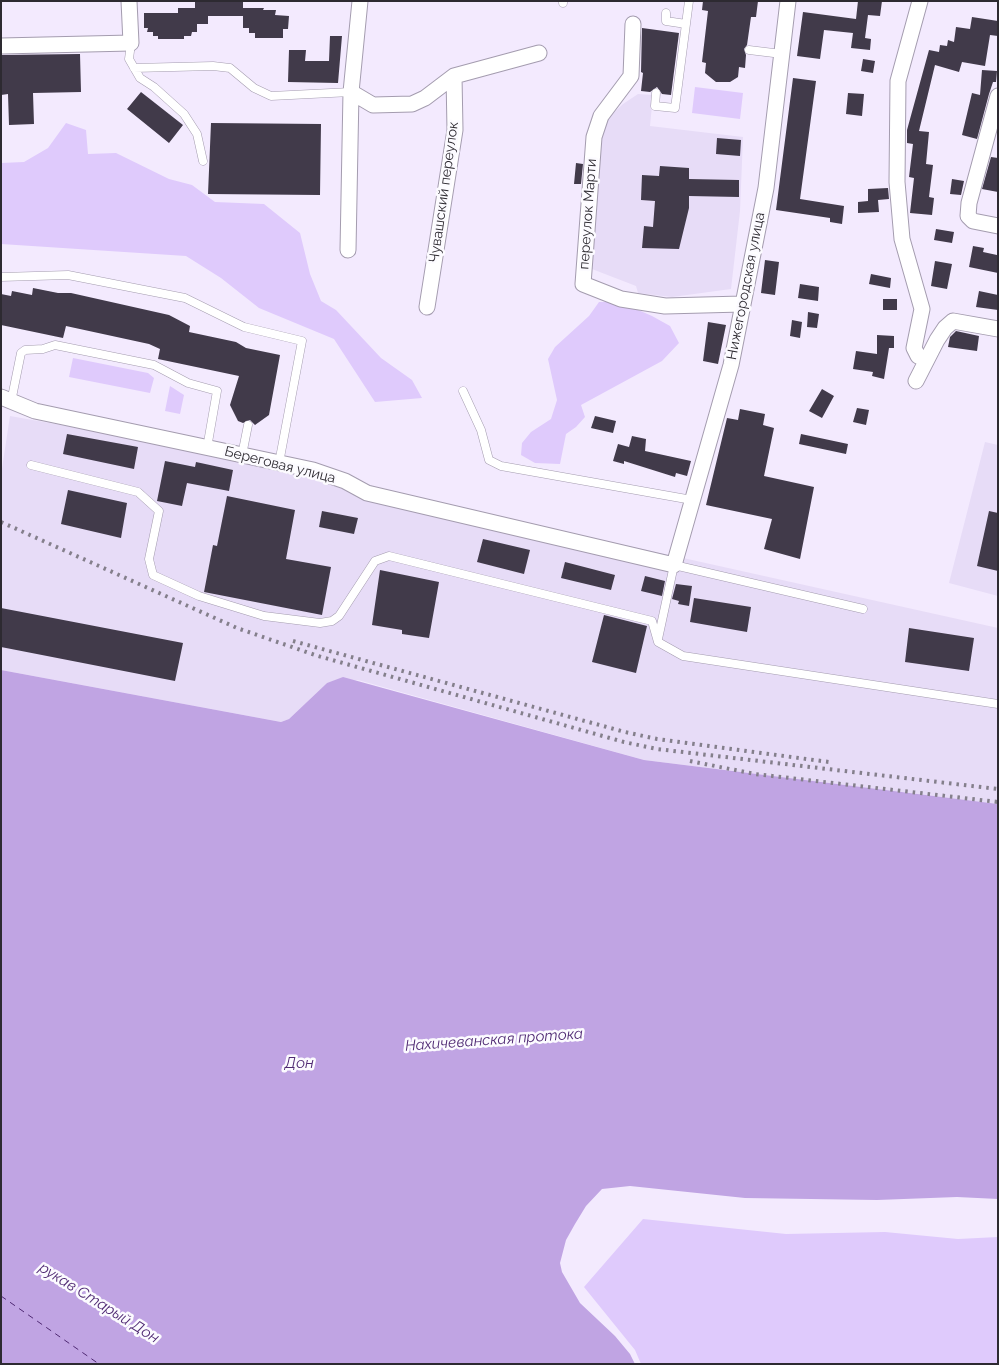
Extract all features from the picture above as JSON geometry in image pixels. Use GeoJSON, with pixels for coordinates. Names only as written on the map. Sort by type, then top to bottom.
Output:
{"type":"FeatureCollection","features":[{"type":"Feature","properties":{"kind":"street"},"geometry":{"type":"LineString","coordinates":[[1,46],[131,43],[130,1]]}},
{"type":"Feature","properties":{"kind":"street"},"geometry":{"type":"LineString","coordinates":[[348,250],[351,92],[360,1]]}},
{"type":"Feature","properties":{"kind":"street","name":"Нижегородская улица"},"geometry":{"type":"LineString","coordinates":[[674,565],[731,365],[766,188],[788,1]]}},
{"type":"Feature","properties":{"kind":"street"},"geometry":{"type":"LineString","coordinates":[[920,1],[898,81],[897,182],[902,239],[921,299],[922,309],[914,348],[918,356],[926,360]]}},
{"type":"Feature","properties":{"kind":"street","name":"переулок Марти"},"geometry":{"type":"LineString","coordinates":[[633,24],[631,76],[601,116],[594,137],[583,284],[621,299],[665,306],[742,304]]}},
{"type":"Feature","properties":{"kind":"street"},"geometry":{"type":"LineString","coordinates":[[351,92],[372,105],[412,104],[425,98],[454,76],[540,53]]}},
{"type":"Feature","properties":{"kind":"street","name":"Чувашский переулок"},"geometry":{"type":"LineString","coordinates":[[427,307],[455,130],[454,76]]}},
{"type":"Feature","properties":{"kind":"street"},"geometry":{"type":"LineString","coordinates":[[998,96],[969,203],[968,216],[973,221],[998,226]]}},
{"type":"Feature","properties":{"kind":"street"},"geometry":{"type":"LineString","coordinates":[[916,381],[945,328],[953,321],[998,329]]}},
{"type":"Feature","properties":{"kind":"street","name":"Береговая улица"},"geometry":{"type":"LineString","coordinates":[[6,400],[35,411],[313,470],[345,481],[367,493],[674,565]]}},
{"type":"Feature","properties":{"kind":"lane"},"geometry":{"type":"LineString","coordinates":[[656,93],[655,106],[674,108],[689,1]]}},
{"type":"Feature","properties":{"kind":"lane"},"geometry":{"type":"LineString","coordinates":[[666,13],[666,21],[686,24]]}},
{"type":"Feature","properties":{"kind":"lane"},"geometry":{"type":"LineString","coordinates":[[131,43],[129,59],[140,78],[154,87],[184,114],[198,134],[203,160]]}},
{"type":"Feature","properties":{"kind":"lane"},"geometry":{"type":"LineString","coordinates":[[749,50],[782,54]]}},
{"type":"Feature","properties":{"kind":"lane"},"geometry":{"type":"LineString","coordinates":[[134,68],[214,66],[230,68],[254,88],[270,96],[351,92]]}},
{"type":"Feature","properties":{"kind":"lane"},"geometry":{"type":"LineString","coordinates":[[1,277],[68,275],[185,298],[244,327],[302,340],[279,463]]}},
{"type":"Feature","properties":{"kind":"lane"},"geometry":{"type":"LineString","coordinates":[[6,400],[21,353],[25,350],[43,349],[55,345],[154,365],[188,383],[217,391],[207,448]]}},
{"type":"Feature","properties":{"kind":"lane"},"geometry":{"type":"LineString","coordinates":[[463,391],[480,430],[489,460],[501,466],[692,500]]}},
{"type":"Feature","properties":{"kind":"lane"},"geometry":{"type":"LineString","coordinates":[[242,455],[248,425]]}},
{"type":"Feature","properties":{"kind":"lane"},"geometry":{"type":"LineString","coordinates":[[31,465],[138,492],[146,502],[159,511],[149,559],[153,575],[199,596],[264,616],[320,623],[332,622],[339,616],[374,561],[388,556],[652,621],[658,642],[683,656],[998,704]]}},
{"type":"Feature","properties":{"kind":"lane"},"geometry":{"type":"LineString","coordinates":[[658,642],[674,565],[863,609]]}},
{"type":"Feature","properties":{"kind":"shaded area"},"geometry":{"type":"Polygon","coordinates":[[[695,87],[743,93],[740,119],[692,113],[695,87]]]}},
{"type":"Feature","properties":{"kind":"shaded area"},"geometry":{"type":"Polygon","coordinates":[[[638,94],[653,95],[650,126],[743,137],[740,211],[731,289],[672,297],[638,293],[636,286],[592,269],[599,138],[605,121],[623,104],[638,94]]]}},
{"type":"Feature","properties":{"kind":"shaded area"},"geometry":{"type":"Polygon","coordinates":[[[66,123],[86,130],[88,154],[116,153],[169,179],[192,185],[215,202],[264,204],[300,233],[310,274],[321,301],[336,310],[381,358],[412,380],[422,398],[375,402],[334,339],[259,308],[221,278],[186,256],[1,244],[1,163],[24,162],[48,148],[66,123]]]}},
{"type":"Feature","properties":{"kind":"shaded area"},"geometry":{"type":"Polygon","coordinates":[[[599,302],[620,302],[652,316],[670,326],[679,343],[662,361],[581,405],[585,417],[566,434],[560,464],[535,463],[521,455],[522,443],[531,432],[551,419],[557,400],[548,359],[555,347],[589,316],[599,302]]]}},
{"type":"Feature","properties":{"kind":"shaded area"},"geometry":{"type":"Polygon","coordinates":[[[73,358],[148,373],[154,378],[150,393],[69,377],[73,358]]]}},
{"type":"Feature","properties":{"kind":"shaded area"},"geometry":{"type":"Polygon","coordinates":[[[170,386],[184,395],[180,414],[165,411],[170,386]]]}},
{"type":"Feature","properties":{"kind":"shaded area"},"geometry":{"type":"Polygon","coordinates":[[[10,416],[179,446],[998,628],[998,804],[644,760],[358,680],[327,683],[289,719],[281,722],[1,670],[1,475],[10,416]]]}},
{"type":"Feature","properties":{"kind":"shaded area"},"geometry":{"type":"Polygon","coordinates":[[[985,442],[998,445],[998,596],[949,583],[985,442]]]}},
{"type":"Feature","properties":{"kind":"shaded area"},"geometry":{"type":"Polygon","coordinates":[[[643,1219],[786,1234],[885,1232],[958,1239],[998,1237],[998,1364],[641,1364],[635,1350],[584,1287],[643,1219]]]}},
{"type":"Feature","properties":{"kind":"water","name":"Дон"},"geometry":{"type":"Polygon","coordinates":[[[1,670],[281,722],[289,719],[327,683],[343,677],[644,760],[998,804],[998,1199],[957,1197],[877,1200],[745,1198],[630,1186],[602,1189],[586,1206],[575,1224],[566,1240],[560,1263],[562,1272],[580,1303],[615,1336],[630,1354],[635,1364],[1,1364],[1,670]]]}},
{"type":"Feature","properties":{"kind":"building"},"geometry":{"type":"Polygon","coordinates":[[[243,1],[243,16],[208,16],[208,24],[197,24],[197,32],[192,32],[191,36],[184,36],[184,39],[158,39],[158,36],[153,36],[153,32],[147,32],[148,28],[144,28],[144,13],[178,13],[178,8],[195,8],[195,2],[243,1]]]}},
{"type":"Feature","properties":{"kind":"building"},"geometry":{"type":"Polygon","coordinates":[[[703,1],[758,1],[756,17],[751,17],[747,45],[744,49],[746,55],[745,68],[739,67],[738,77],[730,82],[716,82],[705,73],[706,63],[702,62],[708,11],[702,10],[703,1]]]}},
{"type":"Feature","properties":{"kind":"building"},"geometry":{"type":"Polygon","coordinates":[[[858,1],[882,1],[880,16],[868,15],[865,38],[871,39],[870,50],[851,48],[853,33],[824,30],[820,59],[797,56],[803,12],[856,19],[858,1]]]}},
{"type":"Feature","properties":{"kind":"building"},"geometry":{"type":"Polygon","coordinates":[[[243,8],[276,10],[275,15],[289,16],[288,29],[283,29],[283,38],[255,38],[255,33],[249,33],[249,28],[243,28],[243,8]]]}},
{"type":"Feature","properties":{"kind":"building"},"geometry":{"type":"Polygon","coordinates":[[[972,17],[998,21],[998,36],[990,35],[985,66],[962,62],[959,72],[935,65],[919,131],[929,132],[926,164],[933,165],[929,197],[934,198],[932,215],[910,213],[914,178],[909,177],[913,144],[907,143],[907,130],[929,50],[939,52],[940,45],[947,46],[948,40],[954,42],[956,27],[970,29],[972,17]]]}},
{"type":"Feature","properties":{"kind":"building"},"geometry":{"type":"Polygon","coordinates":[[[642,28],[679,33],[671,95],[662,94],[657,87],[650,92],[641,91],[643,73],[641,72],[642,28]]]}},
{"type":"Feature","properties":{"kind":"building"},"geometry":{"type":"Polygon","coordinates":[[[330,36],[342,36],[338,83],[288,82],[289,50],[306,50],[305,61],[329,61],[330,36]]]}},
{"type":"Feature","properties":{"kind":"building"},"geometry":{"type":"Polygon","coordinates":[[[80,54],[81,92],[33,93],[34,124],[9,125],[8,94],[1,95],[1,55],[80,54]]]}},
{"type":"Feature","properties":{"kind":"building"},"geometry":{"type":"Polygon","coordinates":[[[863,59],[875,61],[873,73],[861,71],[863,59]]]}},
{"type":"Feature","properties":{"kind":"building"},"geometry":{"type":"Polygon","coordinates":[[[982,70],[997,71],[996,82],[993,82],[989,94],[977,139],[962,135],[972,93],[980,95],[982,70]]]}},
{"type":"Feature","properties":{"kind":"building"},"geometry":{"type":"Polygon","coordinates":[[[793,78],[816,81],[800,199],[844,206],[842,224],[830,222],[830,218],[776,210],[793,78]]]}},
{"type":"Feature","properties":{"kind":"building"},"geometry":{"type":"Polygon","coordinates":[[[141,92],[183,125],[169,143],[127,109],[141,92]]]}},
{"type":"Feature","properties":{"kind":"building"},"geometry":{"type":"Polygon","coordinates":[[[848,93],[864,94],[862,116],[846,114],[848,93]]]}},
{"type":"Feature","properties":{"kind":"building"},"geometry":{"type":"Polygon","coordinates":[[[211,123],[321,124],[320,195],[208,194],[211,123]]]}},
{"type":"Feature","properties":{"kind":"building"},"geometry":{"type":"Polygon","coordinates":[[[717,138],[741,140],[740,156],[716,154],[717,138]]]}},
{"type":"Feature","properties":{"kind":"building"},"geometry":{"type":"Polygon","coordinates":[[[991,157],[998,158],[998,192],[982,189],[991,157]]]}},
{"type":"Feature","properties":{"kind":"building"},"geometry":{"type":"Polygon","coordinates":[[[576,163],[583,164],[581,184],[574,184],[576,163]]]}},
{"type":"Feature","properties":{"kind":"building"},"geometry":{"type":"Polygon","coordinates":[[[660,166],[689,168],[689,179],[739,180],[739,197],[689,196],[689,208],[679,249],[642,248],[644,226],[653,227],[655,201],[641,200],[642,175],[659,176],[660,166]]]}},
{"type":"Feature","properties":{"kind":"building"},"geometry":{"type":"Polygon","coordinates":[[[952,179],[964,181],[961,195],[950,194],[952,179]]]}},
{"type":"Feature","properties":{"kind":"building"},"geometry":{"type":"Polygon","coordinates":[[[888,188],[889,199],[878,200],[879,212],[858,213],[858,202],[868,201],[868,189],[888,188]]]}},
{"type":"Feature","properties":{"kind":"building"},"geometry":{"type":"Polygon","coordinates":[[[936,229],[954,232],[952,243],[934,240],[936,229]]]}},
{"type":"Feature","properties":{"kind":"building"},"geometry":{"type":"Polygon","coordinates":[[[973,246],[984,248],[983,252],[997,255],[998,273],[969,267],[973,246]]]}},
{"type":"Feature","properties":{"kind":"building"},"geometry":{"type":"Polygon","coordinates":[[[765,260],[779,262],[775,295],[761,293],[765,260]]]}},
{"type":"Feature","properties":{"kind":"building"},"geometry":{"type":"Polygon","coordinates":[[[935,261],[952,264],[947,289],[931,286],[935,261]]]}},
{"type":"Feature","properties":{"kind":"building"},"geometry":{"type":"Polygon","coordinates":[[[871,274],[891,278],[890,288],[869,284],[871,274]]]}},
{"type":"Feature","properties":{"kind":"building"},"geometry":{"type":"Polygon","coordinates":[[[800,284],[819,287],[818,301],[798,298],[800,284]]]}},
{"type":"Feature","properties":{"kind":"building"},"geometry":{"type":"Polygon","coordinates":[[[33,288],[58,293],[71,293],[169,315],[190,326],[189,332],[236,342],[246,348],[280,355],[269,415],[255,425],[250,420],[243,423],[238,421],[230,405],[239,376],[158,359],[160,349],[149,344],[66,326],[63,338],[1,325],[1,294],[11,296],[12,291],[32,295],[33,288]]]}},
{"type":"Feature","properties":{"kind":"building"},"geometry":{"type":"Polygon","coordinates":[[[979,291],[998,295],[998,310],[976,307],[979,291]]]}},
{"type":"Feature","properties":{"kind":"building"},"geometry":{"type":"Polygon","coordinates":[[[883,299],[897,299],[897,310],[883,310],[883,299]]]}},
{"type":"Feature","properties":{"kind":"building"},"geometry":{"type":"Polygon","coordinates":[[[808,312],[819,314],[817,328],[807,327],[808,312]]]}},
{"type":"Feature","properties":{"kind":"building"},"geometry":{"type":"Polygon","coordinates":[[[792,320],[802,322],[800,338],[790,336],[792,320]]]}},
{"type":"Feature","properties":{"kind":"building"},"geometry":{"type":"Polygon","coordinates":[[[708,322],[726,325],[718,364],[703,361],[708,322]]]}},
{"type":"Feature","properties":{"kind":"building"},"geometry":{"type":"Polygon","coordinates":[[[956,331],[979,336],[977,351],[948,347],[950,337],[956,331]]]}},
{"type":"Feature","properties":{"kind":"building"},"geometry":{"type":"Polygon","coordinates":[[[877,335],[894,336],[894,348],[889,348],[884,379],[872,376],[873,372],[853,369],[856,351],[877,354],[877,335]]]}},
{"type":"Feature","properties":{"kind":"building"},"geometry":{"type":"Polygon","coordinates":[[[822,389],[834,396],[822,418],[809,411],[822,389]]]}},
{"type":"Feature","properties":{"kind":"building"},"geometry":{"type":"Polygon","coordinates":[[[857,408],[869,410],[866,425],[853,422],[857,408]]]}},
{"type":"Feature","properties":{"kind":"building"},"geometry":{"type":"Polygon","coordinates":[[[740,409],[765,414],[763,425],[774,428],[764,476],[814,487],[800,559],[764,549],[772,519],[706,505],[727,418],[738,420],[740,409]]]}},
{"type":"Feature","properties":{"kind":"building"},"geometry":{"type":"Polygon","coordinates":[[[595,416],[616,421],[613,433],[591,428],[595,416]]]}},
{"type":"Feature","properties":{"kind":"building"},"geometry":{"type":"Polygon","coordinates":[[[67,434],[138,447],[134,469],[63,454],[67,434]]]}},
{"type":"Feature","properties":{"kind":"building"},"geometry":{"type":"Polygon","coordinates":[[[801,434],[848,444],[846,454],[799,444],[801,434]]]}},
{"type":"Feature","properties":{"kind":"building"},"geometry":{"type":"Polygon","coordinates":[[[632,436],[646,439],[645,451],[691,461],[687,476],[676,473],[675,477],[624,461],[624,464],[613,461],[618,444],[629,447],[632,436]]]}},
{"type":"Feature","properties":{"kind":"building"},"geometry":{"type":"Polygon","coordinates":[[[165,461],[195,467],[196,462],[233,470],[229,491],[187,483],[182,506],[157,501],[165,461]]]}},
{"type":"Feature","properties":{"kind":"building"},"geometry":{"type":"Polygon","coordinates":[[[68,490],[127,503],[121,538],[61,524],[68,490]]]}},
{"type":"Feature","properties":{"kind":"building"},"geometry":{"type":"Polygon","coordinates":[[[227,496],[295,510],[286,559],[331,567],[322,615],[204,592],[213,545],[217,546],[227,496]]]}},
{"type":"Feature","properties":{"kind":"building"},"geometry":{"type":"Polygon","coordinates":[[[322,511],[358,518],[354,534],[319,527],[322,511]]]}},
{"type":"Feature","properties":{"kind":"building"},"geometry":{"type":"Polygon","coordinates":[[[989,511],[998,513],[998,571],[977,566],[989,511]]]}},
{"type":"Feature","properties":{"kind":"building"},"geometry":{"type":"Polygon","coordinates":[[[483,539],[530,550],[524,574],[477,562],[483,539]]]}},
{"type":"Feature","properties":{"kind":"building"},"geometry":{"type":"Polygon","coordinates":[[[565,562],[615,575],[611,590],[561,578],[565,562]]]}},
{"type":"Feature","properties":{"kind":"building"},"geometry":{"type":"Polygon","coordinates":[[[380,570],[439,582],[429,638],[402,634],[402,630],[372,625],[380,570]]]}},
{"type":"Feature","properties":{"kind":"building"},"geometry":{"type":"Polygon","coordinates":[[[645,576],[665,581],[662,596],[641,591],[645,576]]]}},
{"type":"Feature","properties":{"kind":"building"},"geometry":{"type":"Polygon","coordinates":[[[676,584],[692,586],[689,606],[678,604],[679,601],[672,599],[676,584]]]}},
{"type":"Feature","properties":{"kind":"building"},"geometry":{"type":"Polygon","coordinates":[[[694,598],[751,607],[747,632],[690,622],[694,598]]]}},
{"type":"Feature","properties":{"kind":"building"},"geometry":{"type":"Polygon","coordinates":[[[1,608],[183,643],[175,681],[1,647],[1,608]]]}},
{"type":"Feature","properties":{"kind":"building"},"geometry":{"type":"Polygon","coordinates":[[[604,615],[647,626],[636,673],[592,662],[604,615]]]}},
{"type":"Feature","properties":{"kind":"building"},"geometry":{"type":"Polygon","coordinates":[[[909,628],[974,638],[969,671],[905,662],[909,628]]]}},
{"type":"Feature","properties":{"kind":"ferry route"},"geometry":{"type":"LineString","coordinates":[[1,1296],[99,1364]]}},
{"type":"Feature","properties":{"kind":"railway"},"geometry":{"type":"LineString","coordinates":[[1,522],[237,628],[318,656],[624,742],[657,749],[998,789]]}},
{"type":"Feature","properties":{"kind":"railway"},"geometry":{"type":"LineString","coordinates":[[293,641],[625,732],[657,739],[829,762]]}},
{"type":"Feature","properties":{"kind":"railway"},"geometry":{"type":"LineString","coordinates":[[690,761],[755,774],[998,802]]}},
{"type":"Feature","properties":{"kind":"water label","name":"Нахичеванская протока"},"geometry":{"type":"Point","coordinates":[494,1040]}},
{"type":"Feature","properties":{"kind":"water label","name":"рукав Старый Дон"},"geometry":{"type":"Point","coordinates":[99,1303]}}]}
